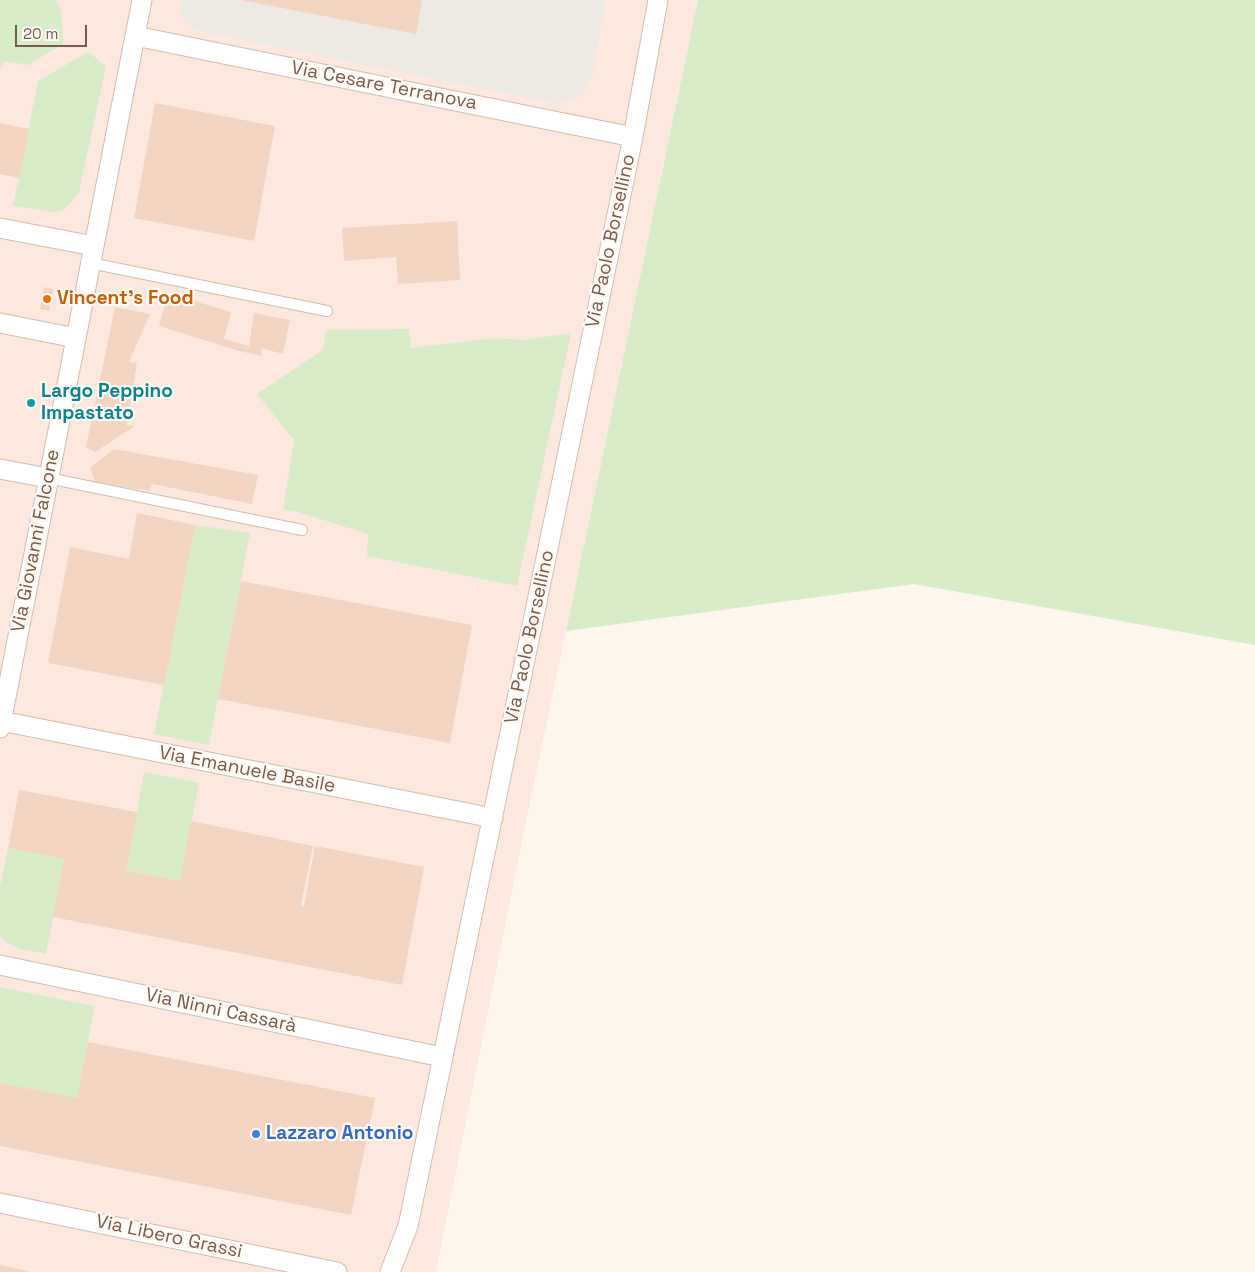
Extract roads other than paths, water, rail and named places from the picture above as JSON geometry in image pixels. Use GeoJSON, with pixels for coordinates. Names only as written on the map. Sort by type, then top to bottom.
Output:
{"type":"FeatureCollection","features":[{"type":"Feature","properties":{"kind":"street","name":"Via Giovanni Falcone"},"geometry":{"type":"LineString","coordinates":[[1,725],[142,0]]}},
{"type":"Feature","properties":{"kind":"street","name":"Via Paolo Borsellino"},"geometry":{"type":"LineString","coordinates":[[390,1272],[408,1226],[632,137],[658,0]]}},
{"type":"Feature","properties":{"kind":"street","name":"Via Cesare Terranova"},"geometry":{"type":"LineString","coordinates":[[135,36],[632,137]]}},
{"type":"Feature","properties":{"kind":"street"},"geometry":{"type":"LineString","coordinates":[[0,228],[92,255]]}},
{"type":"Feature","properties":{"kind":"street"},"geometry":{"type":"LineString","coordinates":[[0,323],[76,338]]}},
{"type":"Feature","properties":{"kind":"street"},"geometry":{"type":"LineString","coordinates":[[0,469],[48,478]]}},
{"type":"Feature","properties":{"kind":"street","name":"Via Emanuele Basile"},"geometry":{"type":"LineString","coordinates":[[1,725],[493,818]]}},
{"type":"Feature","properties":{"kind":"street","name":"Via Ninni Cassarà"},"geometry":{"type":"LineString","coordinates":[[0,965],[442,1057]]}},
{"type":"Feature","properties":{"kind":"street","name":"Via Libero Grassi"},"geometry":{"type":"LineString","coordinates":[[0,1203],[337,1272]]}},
{"type":"Feature","properties":{"kind":"lane"},"geometry":{"type":"LineString","coordinates":[[92,255],[327,311]]}},
{"type":"Feature","properties":{"kind":"lane"},"geometry":{"type":"LineString","coordinates":[[48,478],[302,530]]}},
{"type":"Feature","properties":{"kind":"place","name":"Vincent's Food"},"geometry":{"type":"Point","coordinates":[47,299]}},
{"type":"Feature","properties":{"kind":"place","name":"Largo Peppino Impastato"},"geometry":{"type":"Point","coordinates":[31,403]}},
{"type":"Feature","properties":{"kind":"place","name":"Lazzaro Antonio"},"geometry":{"type":"Point","coordinates":[256,1134]}}]}
